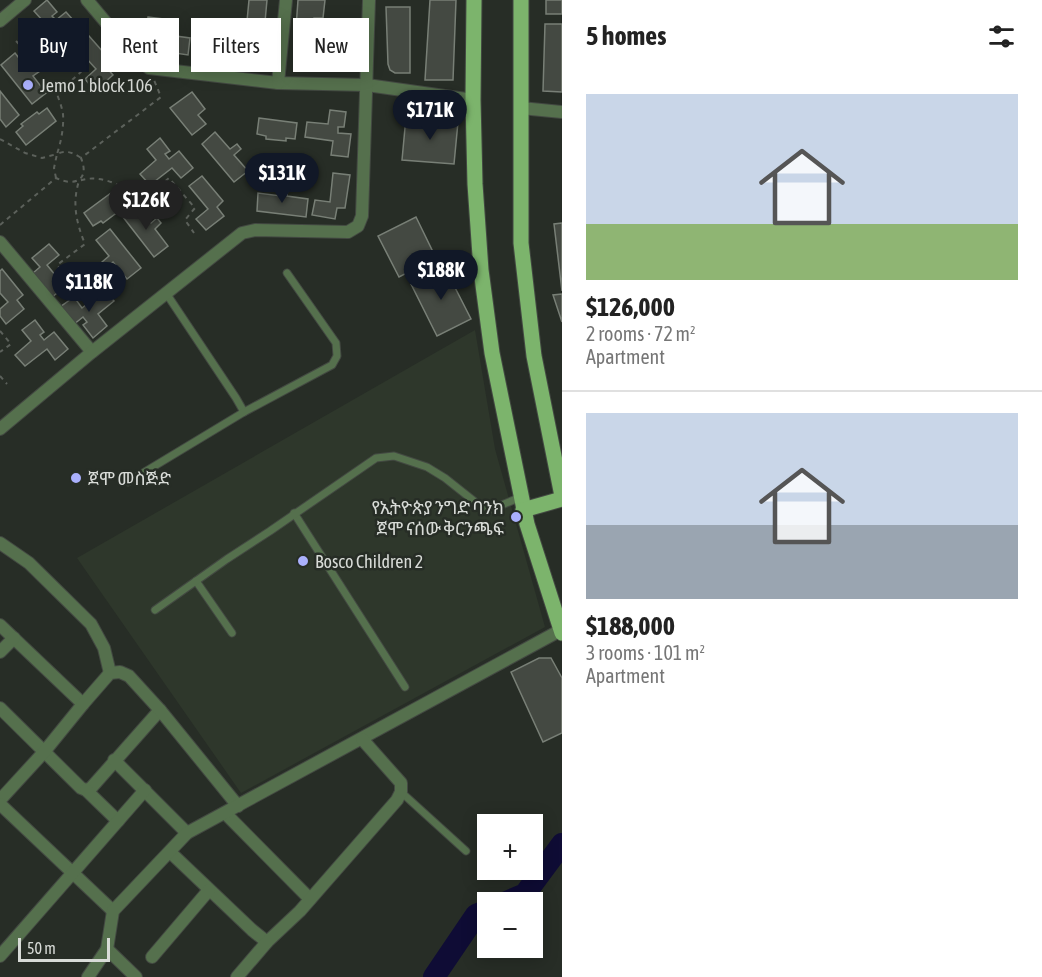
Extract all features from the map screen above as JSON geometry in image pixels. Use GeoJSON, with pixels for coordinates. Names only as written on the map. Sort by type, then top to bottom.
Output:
{"type":"FeatureCollection","features":[{"type":"Feature","properties":{"kind":"main road"},"geometry":{"type":"LineString","coordinates":[[474,0],[473,100],[476,184],[481,270],[492,353],[522,503],[561,632]]}},
{"type":"Feature","properties":{"kind":"main road"},"geometry":{"type":"LineString","coordinates":[[521,0],[521,243],[534,356],[562,497],[522,503]]}},
{"type":"Feature","properties":{"kind":"street"},"geometry":{"type":"LineString","coordinates":[[0,21],[25,0]]}},
{"type":"Feature","properties":{"kind":"street"},"geometry":{"type":"LineString","coordinates":[[87,0],[102,18]]}},
{"type":"Feature","properties":{"kind":"street"},"geometry":{"type":"LineString","coordinates":[[278,83],[286,0]]}},
{"type":"Feature","properties":{"kind":"street"},"geometry":{"type":"LineString","coordinates":[[0,429],[92,352],[242,233],[255,230],[348,232],[358,226],[362,216],[369,0]]}},
{"type":"Feature","properties":{"kind":"street"},"geometry":{"type":"LineString","coordinates":[[179,71],[278,83],[368,85],[473,100]]}},
{"type":"Feature","properties":{"kind":"street"},"geometry":{"type":"LineString","coordinates":[[521,108],[562,112]]}},
{"type":"Feature","properties":{"kind":"street"},"geometry":{"type":"LineString","coordinates":[[0,242],[92,352]]}},
{"type":"Feature","properties":{"kind":"street"},"geometry":{"type":"LineString","coordinates":[[0,543],[29,563],[91,624],[104,648],[110,673]]}},
{"type":"Feature","properties":{"kind":"street"},"geometry":{"type":"LineString","coordinates":[[0,625],[83,704]]}},
{"type":"Feature","properties":{"kind":"street"},"geometry":{"type":"LineString","coordinates":[[88,977],[107,949],[113,911],[187,833],[561,632]]}},
{"type":"Feature","properties":{"kind":"street"},"geometry":{"type":"LineString","coordinates":[[0,652],[14,638]]}},
{"type":"Feature","properties":{"kind":"street"},"geometry":{"type":"LineString","coordinates":[[113,911],[0,802],[110,673],[120,672],[129,676],[160,710],[238,806]]}},
{"type":"Feature","properties":{"kind":"street"},"geometry":{"type":"LineString","coordinates":[[86,790],[91,788],[160,710]]}},
{"type":"Feature","properties":{"kind":"street"},"geometry":{"type":"LineString","coordinates":[[1,711],[81,788],[118,820]]}},
{"type":"Feature","properties":{"kind":"street"},"geometry":{"type":"LineString","coordinates":[[237,977],[267,942],[310,899],[397,800],[401,792],[400,783],[362,739]]}},
{"type":"Feature","properties":{"kind":"street"},"geometry":{"type":"LineString","coordinates":[[114,760],[187,833]]}},
{"type":"Feature","properties":{"kind":"street"},"geometry":{"type":"LineString","coordinates":[[0,956],[145,790]]}},
{"type":"Feature","properties":{"kind":"street"},"geometry":{"type":"LineString","coordinates":[[225,813],[310,899]]}},
{"type":"Feature","properties":{"kind":"street"},"geometry":{"type":"LineString","coordinates":[[170,852],[267,942]]}},
{"type":"Feature","properties":{"kind":"street"},"geometry":{"type":"LineString","coordinates":[[152,957],[209,890]]}},
{"type":"Feature","properties":{"kind":"street"},"geometry":{"type":"LineString","coordinates":[[107,949],[136,977]]}},
{"type":"Feature","properties":{"kind":"lane"},"geometry":{"type":"LineString","coordinates":[[128,482],[244,412],[332,365],[337,356],[336,343],[287,273]]}},
{"type":"Feature","properties":{"kind":"lane"},"geometry":{"type":"LineString","coordinates":[[166,293],[244,412]]}},
{"type":"Feature","properties":{"kind":"lane"},"geometry":{"type":"LineString","coordinates":[[155,610],[376,458],[394,456],[427,467],[479,504],[492,509],[522,503]]}},
{"type":"Feature","properties":{"kind":"lane"},"geometry":{"type":"LineString","coordinates":[[294,513],[405,687]]}},
{"type":"Feature","properties":{"kind":"lane"},"geometry":{"type":"LineString","coordinates":[[196,581],[232,633]]}},
{"type":"Feature","properties":{"kind":"lane"},"geometry":{"type":"LineString","coordinates":[[401,792],[466,852]]}},
{"type":"Feature","properties":{"kind":"path"},"geometry":{"type":"LineString","coordinates":[[15,40],[35,60],[57,40],[84,69],[57,94],[63,114],[60,145],[54,168],[56,178]]}},
{"type":"Feature","properties":{"kind":"path"},"geometry":{"type":"LineString","coordinates":[[81,158],[161,97],[151,72]]}},
{"type":"Feature","properties":{"kind":"path"},"geometry":{"type":"LineString","coordinates":[[0,139],[25,153],[42,158],[62,152],[71,152],[81,158],[84,165],[83,173],[75,192],[74,207],[78,228],[85,244],[57,265],[84,297],[103,281],[117,296]]}},
{"type":"Feature","properties":{"kind":"path"},"geometry":{"type":"LineString","coordinates":[[56,178],[72,183],[86,178],[103,180],[125,189],[141,202],[169,178],[195,208],[185,220],[194,233]]}},
{"type":"Feature","properties":{"kind":"path"},"geometry":{"type":"LineString","coordinates":[[0,225],[56,178]]}},
{"type":"Feature","properties":{"kind":"path"},"geometry":{"type":"LineString","coordinates":[[0,331],[11,344],[0,352]]}},
{"type":"Feature","properties":{"kind":"path"},"geometry":{"type":"LineString","coordinates":[[0,376],[6,384]]}},
{"type":"Feature","properties":{"kind":"shaded area","name":"Bosco Children 2"},"geometry":{"type":"Polygon","coordinates":[[[475,330],[495,449],[545,627],[241,793],[77,558],[475,330]]]}},
{"type":"Feature","properties":{"kind":"building"},"geometry":{"type":"Polygon","coordinates":[[[47,0],[57,12],[52,16],[54,18],[40,18],[34,11],[47,0]]]}},
{"type":"Feature","properties":{"kind":"building"},"geometry":{"type":"Polygon","coordinates":[[[249,0],[267,0],[265,18],[247,18],[249,0]]]}},
{"type":"Feature","properties":{"kind":"building"},"geometry":{"type":"Polygon","coordinates":[[[298,0],[325,0],[323,18],[297,18],[298,0]]]}},
{"type":"Feature","properties":{"kind":"building"},"geometry":{"type":"Polygon","coordinates":[[[430,0],[456,0],[453,80],[425,80],[430,0]]]}},
{"type":"Feature","properties":{"kind":"building"},"geometry":{"type":"Polygon","coordinates":[[[546,0],[562,0],[562,14],[546,14],[546,0]]]}},
{"type":"Feature","properties":{"kind":"building"},"geometry":{"type":"Polygon","coordinates":[[[386,7],[410,7],[410,73],[395,73],[390,70],[386,7]]]}},
{"type":"Feature","properties":{"kind":"building"},"geometry":{"type":"Polygon","coordinates":[[[66,12],[71,18],[58,18],[66,12]]]}},
{"type":"Feature","properties":{"kind":"building"},"geometry":{"type":"Polygon","coordinates":[[[545,24],[562,24],[562,92],[543,91],[545,24]]]}},
{"type":"Feature","properties":{"kind":"building"},"geometry":{"type":"Polygon","coordinates":[[[89,36],[101,50],[101,72],[110,72],[113,75],[95,91],[85,79],[96,69],[89,61],[89,36]]]}},
{"type":"Feature","properties":{"kind":"building"},"geometry":{"type":"Polygon","coordinates":[[[179,36],[190,38],[188,55],[179,54],[179,36]]]}},
{"type":"Feature","properties":{"kind":"building","name":"Jemo 1 block 106"},"geometry":{"type":"Polygon","coordinates":[[[15,53],[18,57],[18,72],[39,72],[33,76],[46,93],[32,104],[1,65],[15,53]]]}},
{"type":"Feature","properties":{"kind":"building"},"geometry":{"type":"Polygon","coordinates":[[[0,91],[19,115],[6,127],[0,119],[0,91]]]}},
{"type":"Feature","properties":{"kind":"building"},"geometry":{"type":"Polygon","coordinates":[[[192,92],[205,109],[198,115],[206,124],[192,135],[170,108],[192,92]]]}},
{"type":"Feature","properties":{"kind":"building"},"geometry":{"type":"Polygon","coordinates":[[[47,108],[56,121],[26,145],[16,132],[23,126],[21,124],[37,112],[39,114],[47,108]]]}},
{"type":"Feature","properties":{"kind":"building"},"geometry":{"type":"Polygon","coordinates":[[[330,110],[346,112],[344,127],[338,127],[338,133],[351,134],[348,157],[331,155],[333,141],[305,137],[307,122],[328,124],[330,110]]]}},
{"type":"Feature","properties":{"kind":"building"},"geometry":{"type":"Polygon","coordinates":[[[406,117],[458,122],[454,164],[402,160],[406,117]]]}},
{"type":"Feature","properties":{"kind":"building"},"geometry":{"type":"Polygon","coordinates":[[[259,118],[297,123],[295,139],[286,138],[286,141],[266,139],[266,136],[257,134],[259,118]]]}},
{"type":"Feature","properties":{"kind":"building"},"geometry":{"type":"Polygon","coordinates":[[[215,132],[230,149],[237,144],[241,149],[234,155],[248,171],[234,182],[202,144],[215,132]]]}},
{"type":"Feature","properties":{"kind":"building"},"geometry":{"type":"Polygon","coordinates":[[[160,138],[170,151],[165,154],[169,159],[179,151],[193,168],[181,178],[172,168],[150,185],[140,174],[156,160],[147,149],[160,138]]]}},
{"type":"Feature","properties":{"kind":"building"},"geometry":{"type":"Polygon","coordinates":[[[333,173],[350,175],[345,208],[337,208],[335,219],[312,215],[315,200],[330,202],[333,173]]]}},
{"type":"Feature","properties":{"kind":"building"},"geometry":{"type":"Polygon","coordinates":[[[202,176],[223,201],[217,207],[224,216],[206,230],[196,219],[208,209],[189,186],[202,176]]]}},
{"type":"Feature","properties":{"kind":"building"},"geometry":{"type":"Polygon","coordinates":[[[282,187],[288,188],[287,196],[308,199],[306,217],[257,211],[258,193],[281,196],[282,187]]]}},
{"type":"Feature","properties":{"kind":"building"},"geometry":{"type":"Polygon","coordinates":[[[115,190],[124,203],[117,208],[119,211],[103,223],[101,221],[93,226],[84,213],[115,190]]]}},
{"type":"Feature","properties":{"kind":"building"},"geometry":{"type":"Polygon","coordinates":[[[136,206],[151,223],[157,218],[161,223],[155,229],[168,246],[154,257],[123,217],[136,206]]]}},
{"type":"Feature","properties":{"kind":"building"},"geometry":{"type":"Polygon","coordinates":[[[416,217],[436,258],[399,277],[378,236],[416,217]]]}},
{"type":"Feature","properties":{"kind":"building"},"geometry":{"type":"Polygon","coordinates":[[[562,223],[562,291],[554,224],[562,223]]]}},
{"type":"Feature","properties":{"kind":"building"},"geometry":{"type":"Polygon","coordinates":[[[110,229],[141,268],[127,279],[113,262],[107,267],[102,262],[109,256],[96,240],[110,229]]]}},
{"type":"Feature","properties":{"kind":"building"},"geometry":{"type":"Polygon","coordinates":[[[49,244],[59,255],[47,265],[65,287],[52,297],[33,273],[40,267],[32,258],[49,244]]]}},
{"type":"Feature","properties":{"kind":"building"},"geometry":{"type":"Polygon","coordinates":[[[444,266],[471,319],[437,336],[411,284],[444,266]]]}},
{"type":"Feature","properties":{"kind":"building"},"geometry":{"type":"Polygon","coordinates":[[[2,269],[23,295],[17,300],[24,309],[6,324],[0,316],[0,309],[8,302],[0,293],[0,271],[2,269]]]}},
{"type":"Feature","properties":{"kind":"building"},"geometry":{"type":"Polygon","coordinates":[[[105,290],[114,301],[98,314],[107,326],[93,338],[83,325],[87,322],[83,317],[73,325],[60,307],[74,297],[82,308],[105,290]]]}},
{"type":"Feature","properties":{"kind":"building"},"geometry":{"type":"Polygon","coordinates":[[[562,294],[562,322],[553,295],[562,294]]]}},
{"type":"Feature","properties":{"kind":"building"},"geometry":{"type":"Polygon","coordinates":[[[35,320],[44,332],[40,335],[44,340],[54,332],[68,349],[55,360],[47,349],[25,366],[15,355],[31,341],[22,330],[35,320]]]}},
{"type":"Feature","properties":{"kind":"building"},"geometry":{"type":"Polygon","coordinates":[[[539,658],[551,658],[562,678],[562,733],[543,742],[511,672],[539,658]]]}},
{"type":"Feature","properties":{"kind":"waterway"},"geometry":{"type":"LineString","coordinates":[[526,892],[562,844]]}},
{"type":"Feature","properties":{"kind":"waterway"},"geometry":{"type":"LineString","coordinates":[[434,977],[477,915]]}},
{"type":"Feature","properties":{"kind":"place","name":"Jemo 1 block 106"},"geometry":{"type":"Point","coordinates":[28,85]}},
{"type":"Feature","properties":{"kind":"place","name":"ጀሞ መስጅድ"},"geometry":{"type":"Point","coordinates":[76,478]}},
{"type":"Feature","properties":{"kind":"place","name":"የኢትዮጵያ ንግድ ባንክ ጀሞ ናሰው ቅርንጫፍ"},"geometry":{"type":"Point","coordinates":[516,517]}},
{"type":"Feature","properties":{"kind":"place","name":"Bosco Children 2"},"geometry":{"type":"Point","coordinates":[303,561]}}]}
